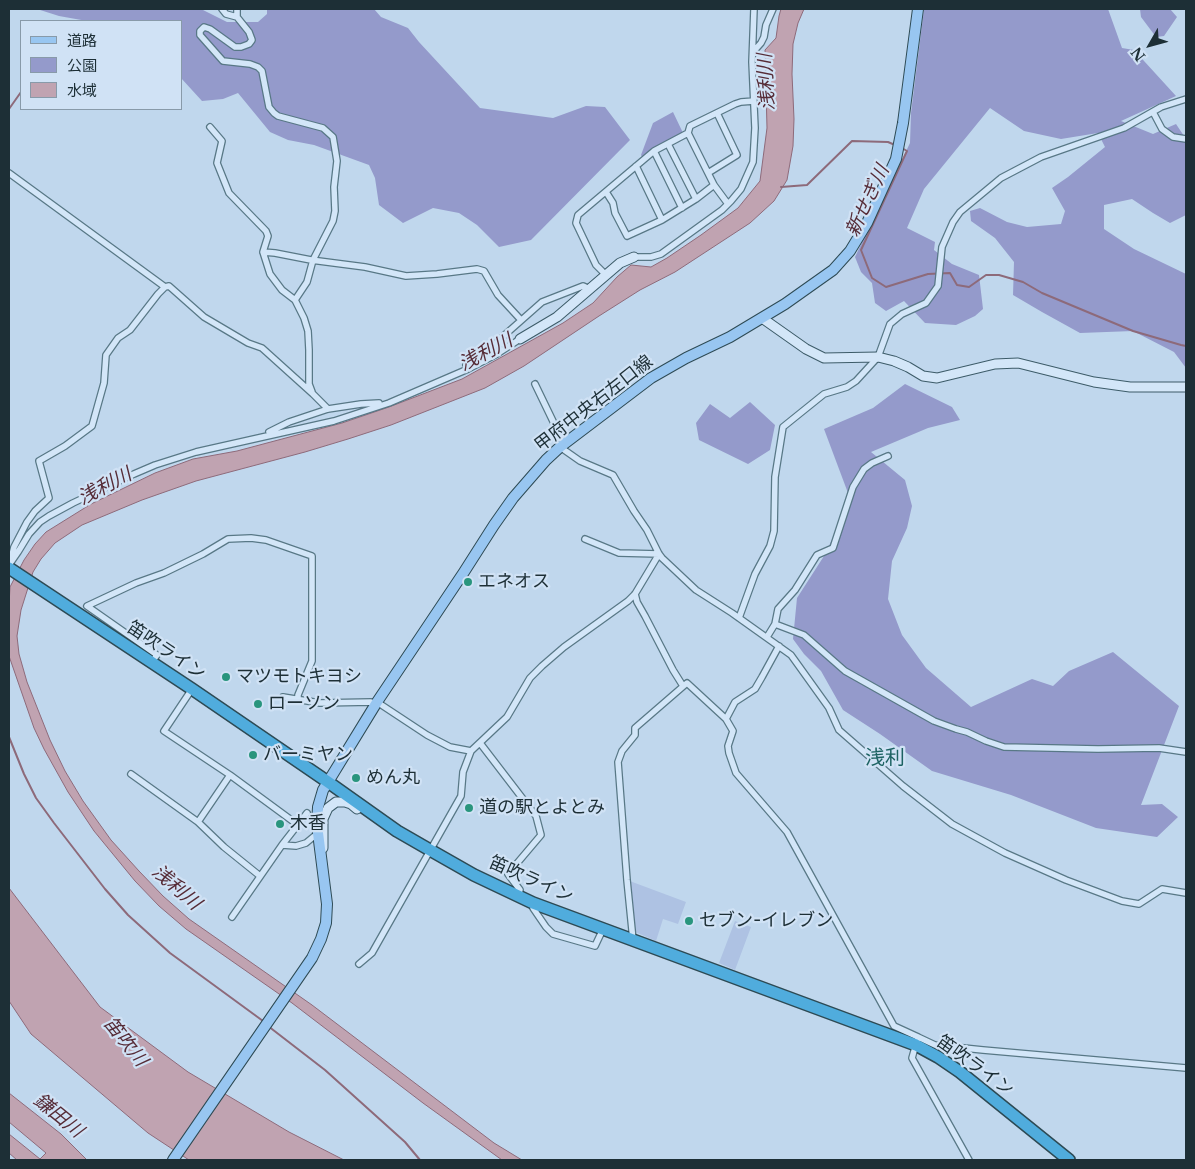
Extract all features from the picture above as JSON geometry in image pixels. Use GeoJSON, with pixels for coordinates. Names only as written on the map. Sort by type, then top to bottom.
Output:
{"type":"FeatureCollection","features":[{"type":"Feature","properties":{"kind":"highway","name":"笛吹ライン"},"geometry":{"type":"LineString","coordinates":[[10,566],[397,831],[474,875],[533,903],[917,1041],[960,1072],[1069,1160]]}},
{"type":"Feature","properties":{"kind":"main road","name":"甲府中央右左口線"},"geometry":{"type":"LineString","coordinates":[[173,1160],[317,948],[326,923],[327,904],[317,825],[318,807],[323,790],[377,703],[494,525],[546,460],[651,378],[785,304],[833,270],[850,251],[866,223],[896,159],[903,123],[918,9]]}},
{"type":"Feature","properties":{"kind":"street"},"geometry":{"type":"LineString","coordinates":[[222,9],[226,14],[238,16]]}},
{"type":"Feature","properties":{"kind":"street"},"geometry":{"type":"LineString","coordinates":[[237,9],[238,16],[250,32],[252,40],[248,44],[235,47],[210,29],[204,28],[200,30],[200,35],[223,61],[250,64],[262,71],[269,107],[274,113],[278,116],[322,128],[333,137],[337,161],[333,221],[313,260],[307,282],[295,300]]}},
{"type":"Feature","properties":{"kind":"street"},"geometry":{"type":"LineString","coordinates":[[10,566],[29,534],[40,522],[73,503],[134,474],[196,452],[334,421],[389,403],[468,369],[497,354],[557,317],[620,263],[634,257],[651,257],[661,254],[722,210],[741,189],[752,162],[755,128],[754,9]]}},
{"type":"Feature","properties":{"kind":"street"},"geometry":{"type":"LineString","coordinates":[[753,52],[764,37],[766,25],[773,9]]}},
{"type":"Feature","properties":{"kind":"street"},"geometry":{"type":"LineString","coordinates":[[739,618],[755,574],[770,546],[774,531],[775,477],[783,427],[824,394],[847,387],[856,381],[878,357],[890,324],[902,314],[926,303],[938,286],[944,243],[953,222],[960,212],[1001,178],[1041,157],[1124,128],[1169,103],[1186,99]]}},
{"type":"Feature","properties":{"kind":"street"},"geometry":{"type":"LineString","coordinates":[[728,204],[714,184],[688,133],[690,126],[735,104],[754,101]]}},
{"type":"Feature","properties":{"kind":"street"},"geometry":{"type":"LineString","coordinates":[[1153,112],[1162,129],[1173,137],[1186,139]]}},
{"type":"Feature","properties":{"kind":"street"},"geometry":{"type":"LineString","coordinates":[[708,172],[738,155],[717,113]]}},
{"type":"Feature","properties":{"kind":"street"},"geometry":{"type":"LineString","coordinates":[[210,127],[222,140],[216,163],[229,193],[266,231],[268,236],[263,252],[270,274],[282,290],[295,300],[304,318],[308,331],[309,384],[313,394]]}},
{"type":"Feature","properties":{"kind":"street"},"geometry":{"type":"LineString","coordinates":[[606,275],[596,265],[576,223],[578,215],[654,151],[688,133]]}},
{"type":"Feature","properties":{"kind":"street"},"geometry":{"type":"LineString","coordinates":[[668,144],[696,199]]}},
{"type":"Feature","properties":{"kind":"street"},"geometry":{"type":"LineString","coordinates":[[654,151],[682,208]]}},
{"type":"Feature","properties":{"kind":"street"},"geometry":{"type":"LineString","coordinates":[[636,166],[662,220]]}},
{"type":"Feature","properties":{"kind":"street"},"geometry":{"type":"LineString","coordinates":[[9,173],[166,287],[169,286],[204,317],[248,343],[262,348],[328,409]]}},
{"type":"Feature","properties":{"kind":"street"},"geometry":{"type":"LineString","coordinates":[[606,192],[613,203],[615,213],[627,236],[662,220],[696,199],[714,184]]}},
{"type":"Feature","properties":{"kind":"street"},"geometry":{"type":"LineString","coordinates":[[263,252],[365,267],[406,276],[477,269],[484,271],[498,295],[521,320]]}},
{"type":"Feature","properties":{"kind":"street"},"geometry":{"type":"LineString","coordinates":[[468,369],[466,365],[491,349],[542,302],[583,286],[590,289]]}},
{"type":"Feature","properties":{"kind":"street"},"geometry":{"type":"LineString","coordinates":[[10,566],[14,547],[27,522],[35,511],[49,498],[38,461],[65,446],[92,426],[104,383],[106,355],[118,338],[130,330],[158,294],[166,287]]}},
{"type":"Feature","properties":{"kind":"street"},"geometry":{"type":"LineString","coordinates":[[762,318],[806,349],[824,358],[878,357],[894,361],[923,376],[937,378],[995,364],[1018,363],[1094,382],[1130,387],[1186,387]]}},
{"type":"Feature","properties":{"kind":"street"},"geometry":{"type":"LineString","coordinates":[[535,384],[562,446],[580,461],[613,475],[647,530],[659,554],[696,590],[791,654],[829,708],[839,730],[902,786],[952,824],[1005,853],[1075,884],[1122,901],[1139,904],[1162,890],[1186,893]]}},
{"type":"Feature","properties":{"kind":"street"},"geometry":{"type":"LineString","coordinates":[[259,437],[289,422],[328,409],[362,404],[389,403]]}},
{"type":"Feature","properties":{"kind":"street"},"geometry":{"type":"LineString","coordinates":[[766,636],[775,624],[778,609],[795,590],[817,555],[833,548],[853,486],[864,469],[888,456]]}},
{"type":"Feature","properties":{"kind":"street"},"geometry":{"type":"LineString","coordinates":[[152,662],[157,655],[87,606],[204,554],[228,539],[251,538],[266,540],[312,556],[312,661],[298,699]]}},
{"type":"Feature","properties":{"kind":"street"},"geometry":{"type":"LineString","coordinates":[[585,539],[619,553],[659,554]]}},
{"type":"Feature","properties":{"kind":"street"},"geometry":{"type":"LineString","coordinates":[[359,964],[372,953],[462,796],[463,772],[471,750],[507,717],[530,678],[542,666],[564,646],[636,594],[659,554]]}},
{"type":"Feature","properties":{"kind":"street"},"geometry":{"type":"LineString","coordinates":[[636,594],[637,602],[644,616],[683,686]]}},
{"type":"Feature","properties":{"kind":"street"},"geometry":{"type":"LineString","coordinates":[[775,624],[804,635],[845,671],[934,721],[1004,747],[1159,748],[1186,752]]}},
{"type":"Feature","properties":{"kind":"street"},"geometry":{"type":"LineString","coordinates":[[726,719],[736,702],[754,689],[779,646]]}},
{"type":"Feature","properties":{"kind":"street"},"geometry":{"type":"LineString","coordinates":[[634,940],[626,880],[618,762],[622,751],[635,735],[635,728],[687,683],[726,719],[733,731],[728,746],[736,773],[787,832],[894,1026],[917,1041],[935,1045],[1186,1068]]}},
{"type":"Feature","properties":{"kind":"street"},"geometry":{"type":"LineString","coordinates":[[192,689],[164,731],[230,775],[298,825]]}},
{"type":"Feature","properties":{"kind":"street"},"geometry":{"type":"LineString","coordinates":[[283,697],[320,703],[377,703],[427,735],[450,747],[471,750]]}},
{"type":"Feature","properties":{"kind":"street"},"geometry":{"type":"LineString","coordinates":[[480,742],[536,816],[541,835],[508,874],[520,890],[518,896]]}},
{"type":"Feature","properties":{"kind":"street"},"geometry":{"type":"LineString","coordinates":[[131,774],[198,822],[224,847],[260,876]]}},
{"type":"Feature","properties":{"kind":"street"},"geometry":{"type":"LineString","coordinates":[[198,822],[230,775]]}},
{"type":"Feature","properties":{"kind":"street"},"geometry":{"type":"LineString","coordinates":[[322,860],[323,819],[328,808],[336,802],[351,804],[367,816],[397,831]]}},
{"type":"Feature","properties":{"kind":"street"},"geometry":{"type":"LineString","coordinates":[[232,917],[282,845],[307,813]]}},
{"type":"Feature","properties":{"kind":"street"},"geometry":{"type":"LineString","coordinates":[[282,845],[296,846],[306,843],[318,832]]}},
{"type":"Feature","properties":{"kind":"street"},"geometry":{"type":"LineString","coordinates":[[533,903],[533,908],[553,934],[595,946],[603,929]]}},
{"type":"Feature","properties":{"kind":"street"},"geometry":{"type":"LineString","coordinates":[[917,1041],[912,1058],[969,1160]]}},
{"type":"Feature","properties":{"kind":"shaded area"},"geometry":{"type":"Polygon","coordinates":[[[627,880],[686,902],[678,924],[663,919],[656,941],[633,931],[627,880]]]}},
{"type":"Feature","properties":{"kind":"shaded area"},"geometry":{"type":"Polygon","coordinates":[[[735,921],[751,927],[735,970],[719,963],[735,921]]]}},
{"type":"Feature","properties":{"kind":"green space"},"geometry":{"type":"Polygon","coordinates":[[[37,9],[201,9],[227,22],[258,22],[267,14],[267,9],[374,9],[381,17],[408,28],[480,108],[553,118],[586,106],[605,107],[630,140],[531,240],[499,247],[477,225],[459,213],[433,208],[403,223],[379,205],[375,178],[369,165],[314,145],[288,140],[270,132],[238,93],[223,99],[202,101],[182,79],[182,20],[81,20],[59,16],[37,9]]]}},
{"type":"Feature","properties":{"kind":"green space"},"geometry":{"type":"Polygon","coordinates":[[[924,9],[1108,9],[1122,48],[1134,50],[1176,96],[1121,121],[1153,134],[1176,124],[1186,139],[1186,215],[1170,223],[1132,199],[1104,205],[1104,229],[1134,249],[1186,274],[1186,368],[1174,352],[1133,331],[1080,333],[1013,295],[1014,262],[995,238],[971,221],[970,211],[980,208],[1007,222],[1027,227],[1061,224],[1065,211],[1052,188],[1105,147],[1098,133],[1061,139],[1024,131],[990,108],[924,189],[907,228],[935,242],[934,250],[952,264],[979,275],[983,309],[975,316],[956,325],[925,323],[904,301],[886,311],[875,303],[872,283],[861,272],[855,257],[910,143],[911,113],[924,9]]]}},
{"type":"Feature","properties":{"kind":"green space"},"geometry":{"type":"Polygon","coordinates":[[[1140,9],[1170,9],[1177,17],[1164,36],[1156,37],[1141,17],[1140,9]]]}},
{"type":"Feature","properties":{"kind":"green space"},"geometry":{"type":"Polygon","coordinates":[[[673,112],[683,133],[642,157],[641,155],[653,123],[673,112]]]}},
{"type":"Feature","properties":{"kind":"green space"},"geometry":{"type":"Polygon","coordinates":[[[905,384],[952,407],[960,420],[928,428],[871,452],[905,480],[912,506],[907,528],[892,561],[888,599],[902,635],[926,668],[971,707],[1032,679],[1053,686],[1069,671],[1113,652],[1179,706],[1141,805],[1162,804],[1178,817],[1157,837],[1096,828],[1011,795],[932,771],[843,710],[821,671],[804,654],[793,639],[797,598],[824,556],[851,501],[824,429],[873,408],[905,384]]]}},
{"type":"Feature","properties":{"kind":"green space"},"geometry":{"type":"Polygon","coordinates":[[[750,402],[775,425],[770,450],[748,464],[699,440],[696,423],[710,404],[730,418],[750,402]]]}},
{"type":"Feature","properties":{"kind":"water","name":"浅利川"},"geometry":{"type":"Polygon","coordinates":[[[781,9],[804,9],[798,23],[793,44],[793,146],[787,180],[774,201],[750,223],[675,272],[640,290],[524,366],[485,388],[391,425],[348,439],[196,481],[142,500],[82,525],[55,543],[41,559],[33,572],[21,610],[17,636],[19,654],[27,682],[50,740],[65,771],[83,801],[111,840],[163,896],[189,919],[312,1005],[494,1143],[522,1160],[502,1160],[423,1103],[292,1003],[186,929],[159,906],[135,881],[94,831],[68,792],[34,728],[9,656],[10,587],[24,560],[46,532],[91,504],[155,473],[193,459],[237,451],[342,423],[462,379],[563,323],[593,303],[631,265],[651,267],[701,235],[738,208],[760,181],[767,128],[765,50],[776,38],[781,9]]]}},
{"type":"Feature","properties":{"kind":"water","name":"笛吹川"},"geometry":{"type":"Polygon","coordinates":[[[9,888],[100,1007],[188,1072],[289,1132],[344,1160],[189,1160],[148,1133],[31,1034],[9,1001],[9,888]]]}},
{"type":"Feature","properties":{"kind":"water"},"geometry":{"type":"Polygon","coordinates":[[[9,1093],[61,1134],[87,1160],[17,1160],[9,1153],[9,1134],[40,1159],[46,1153],[9,1122],[9,1093]]]}},
{"type":"Feature","properties":{"kind":"waterway"},"geometry":{"type":"LineString","coordinates":[[9,109],[20,93]]}},
{"type":"Feature","properties":{"kind":"waterway","name":"新せぎ川"},"geometry":{"type":"LineString","coordinates":[[781,187],[807,185],[852,141],[888,142],[895,145]]}},
{"type":"Feature","properties":{"kind":"waterway","name":"新せぎ川"},"geometry":{"type":"LineString","coordinates":[[902,148],[907,151],[861,250],[872,278],[886,287],[928,274],[950,273],[957,285],[969,287],[986,275],[999,275],[1023,282],[1042,293],[1133,331],[1186,346]]}},
{"type":"Feature","properties":{"kind":"waterway"},"geometry":{"type":"LineString","coordinates":[[9,737],[36,798],[105,889],[128,915],[170,953],[263,1021]]}},
{"type":"Feature","properties":{"kind":"waterway"},"geometry":{"type":"LineString","coordinates":[[268,1026],[325,1070],[405,1142],[420,1160]]}},
{"type":"Feature","properties":{"kind":"place","name":"エネオス"},"geometry":{"type":"Point","coordinates":[468,582]}},
{"type":"Feature","properties":{"kind":"place","name":"マツモトキヨシ"},"geometry":{"type":"Point","coordinates":[226,677]}},
{"type":"Feature","properties":{"kind":"place","name":"ローソン"},"geometry":{"type":"Point","coordinates":[258,704]}},
{"type":"Feature","properties":{"kind":"place","name":"バーミヤン"},"geometry":{"type":"Point","coordinates":[253,755]}},
{"type":"Feature","properties":{"kind":"place","name":"めん丸"},"geometry":{"type":"Point","coordinates":[356,778]}},
{"type":"Feature","properties":{"kind":"place","name":"道の駅とよとみ"},"geometry":{"type":"Point","coordinates":[469,808]}},
{"type":"Feature","properties":{"kind":"place","name":"木香"},"geometry":{"type":"Point","coordinates":[280,824]}},
{"type":"Feature","properties":{"kind":"place","name":"セブン-イレブン"},"geometry":{"type":"Point","coordinates":[689,921]}},
{"type":"Feature","properties":{"kind":"district","name":"浅利"},"geometry":{"type":"Point","coordinates":[885,758]}},
{"type":"Feature","properties":{"kind":"water label","name":"鎌田川"},"geometry":{"type":"Point","coordinates":[58,1116]}}]}
